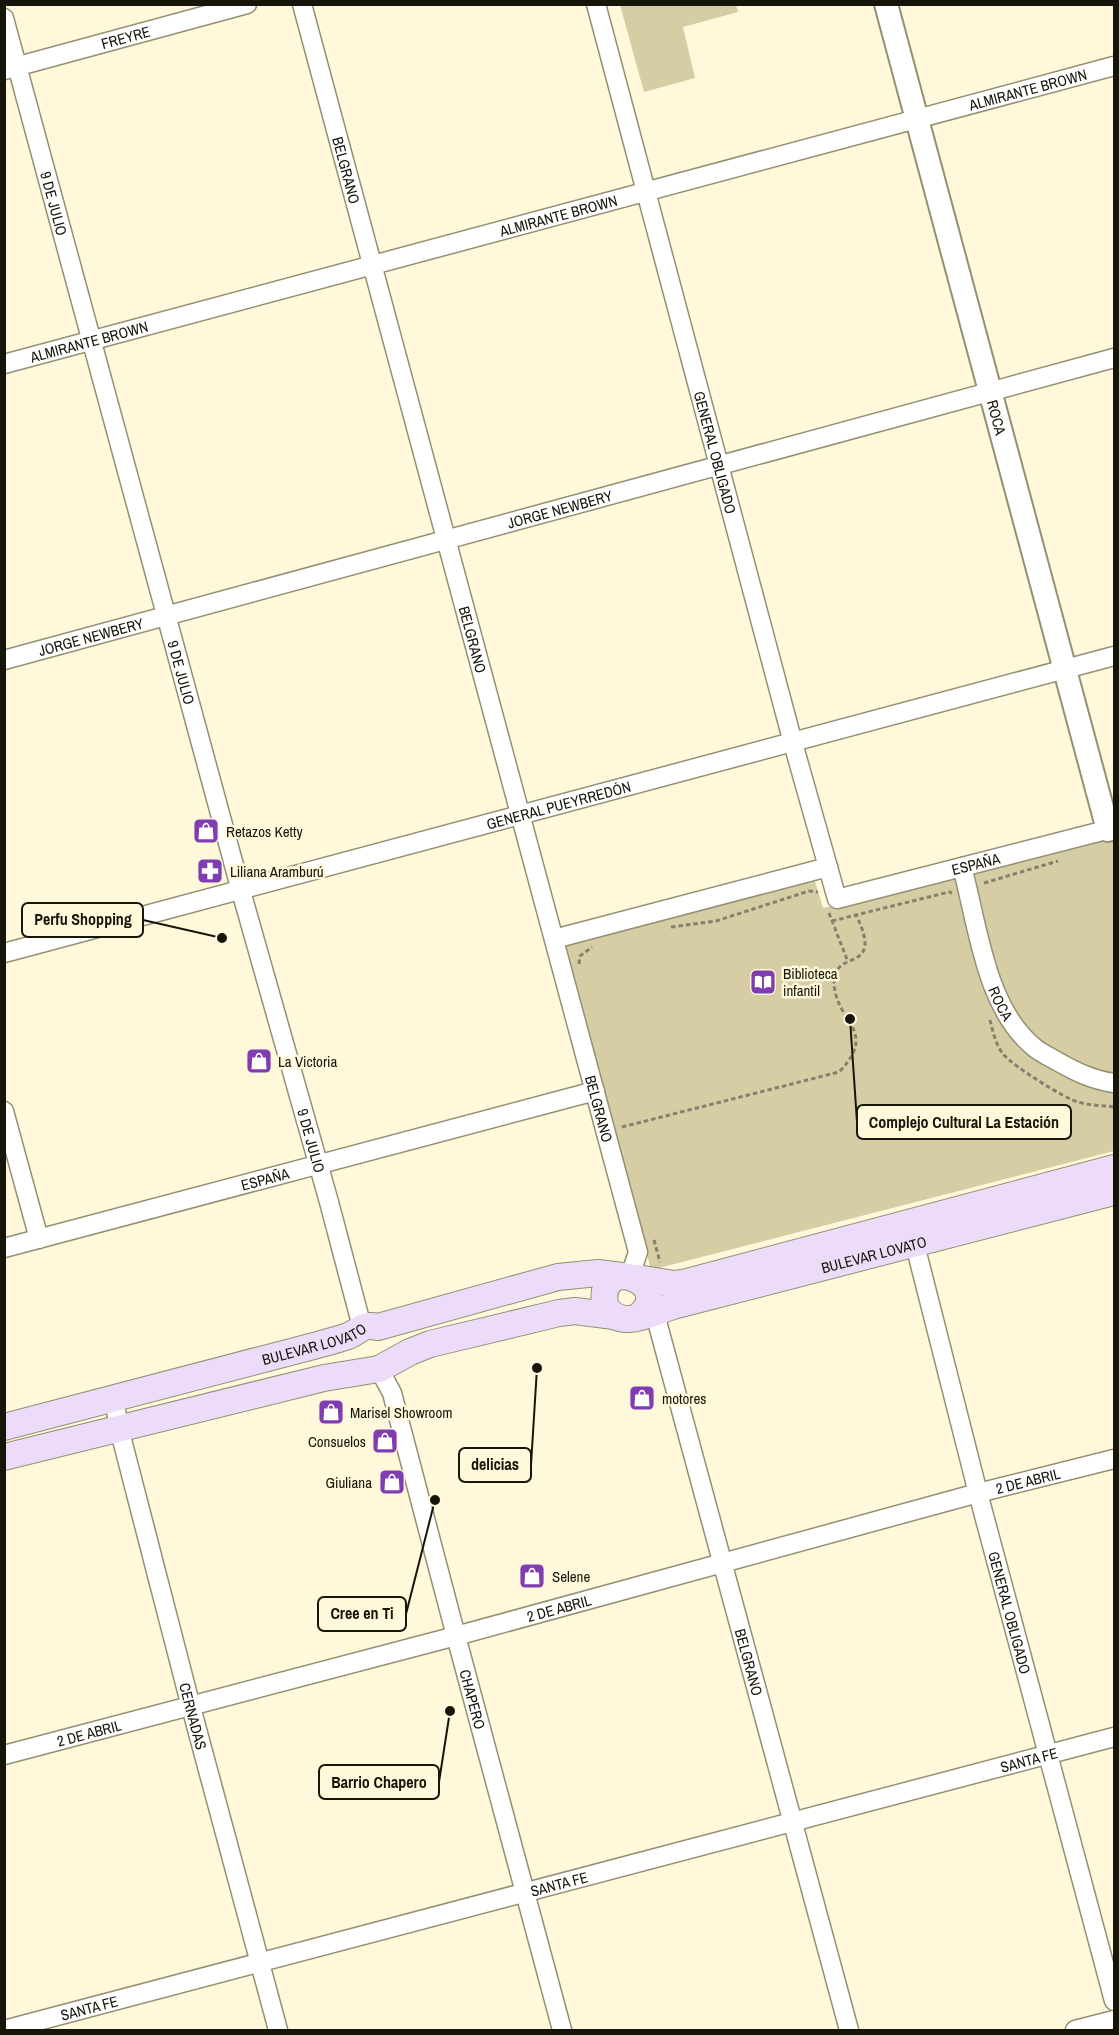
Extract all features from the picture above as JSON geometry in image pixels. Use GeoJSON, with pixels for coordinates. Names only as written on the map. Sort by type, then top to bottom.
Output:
{"type":"FeatureCollection","features":[{"type":"Feature","properties":{"kind":"main road","name":"BULEVAR LOVATO"},"geometry":{"type":"LineString","coordinates":[[4,1457],[324,1378],[376,1368],[430,1344],[912,1234],[1114,1168]]}},
{"type":"Feature","properties":{"kind":"main road","name":"BULEVAR LOVATO"},"geometry":{"type":"LineString","coordinates":[[4,1427],[114,1400],[558,1277],[598,1273],[635,1296],[674,1284],[1114,1192]]}},
{"type":"Feature","properties":{"kind":"main road","name":"9 DE JULIO"},"geometry":{"type":"LineString","coordinates":[[364,1330],[389,1337],[392,1344],[392,1352],[376,1368],[351,1363],[348,1356],[347,1341],[364,1330]]}},
{"type":"Feature","properties":{"kind":"street","name":"FREYRE"},"geometry":{"type":"LineString","coordinates":[[11,69],[247,4]]}},
{"type":"Feature","properties":{"kind":"street","name":"BELGRANO"},"geometry":{"type":"LineString","coordinates":[[302,4],[638,1252],[635,1296],[722,1563],[849,2031]]}},
{"type":"Feature","properties":{"kind":"street","name":"GENERAL OBLIGADO"},"geometry":{"type":"LineString","coordinates":[[596,4],[828,867],[829,901]]}},
{"type":"Feature","properties":{"kind":"street","name":"ROCA"},"geometry":{"type":"LineString","coordinates":[[886,4],[1065,669],[1111,829]]}},
{"type":"Feature","properties":{"kind":"street","name":"9 DE JULIO"},"geometry":{"type":"LineString","coordinates":[[4,18],[11,69],[92,341],[241,891],[364,1330]]}},
{"type":"Feature","properties":{"kind":"street","name":"ALMIRANTE BROWN"},"geometry":{"type":"LineString","coordinates":[[4,364],[1114,66]]}},
{"type":"Feature","properties":{"kind":"street","name":"JORGE NEWBERY"},"geometry":{"type":"LineString","coordinates":[[4,660],[1114,358]]}},
{"type":"Feature","properties":{"kind":"street","name":"GENERAL PUEYRREDÓN"},"geometry":{"type":"LineString","coordinates":[[4,953],[1114,656]]}},
{"type":"Feature","properties":{"kind":"street","name":"ESPAÑA"},"geometry":{"type":"LineString","coordinates":[[829,901],[1111,829]]}},
{"type":"Feature","properties":{"kind":"street"},"geometry":{"type":"LineString","coordinates":[[554,939],[828,867]]}},
{"type":"Feature","properties":{"kind":"street","name":"ROCA"},"geometry":{"type":"LineString","coordinates":[[962,867],[992,983],[1002,1007],[1022,1035],[1036,1049],[1077,1074],[1114,1083]]}},
{"type":"Feature","properties":{"kind":"street","name":"ESPAÑA"},"geometry":{"type":"LineString","coordinates":[[4,1248],[595,1091]]}},
{"type":"Feature","properties":{"kind":"street"},"geometry":{"type":"LineString","coordinates":[[4,1111],[39,1239]]}},
{"type":"Feature","properties":{"kind":"street","name":"GENERAL OBLIGADO"},"geometry":{"type":"LineString","coordinates":[[912,1234],[978,1493],[1114,2001]]}},
{"type":"Feature","properties":{"kind":"street","name":"CHAPERO"},"geometry":{"type":"LineString","coordinates":[[376,1368],[392,1393],[562,2031]]}},
{"type":"Feature","properties":{"kind":"street","name":"CERNADAS"},"geometry":{"type":"LineString","coordinates":[[114,1400],[119,1428],[191,1707],[278,2031]]}},
{"type":"Feature","properties":{"kind":"street","name":"2 DE ABRIL"},"geometry":{"type":"LineString","coordinates":[[4,1755],[456,1636],[978,1493],[1114,1459]]}},
{"type":"Feature","properties":{"kind":"street","name":"SANTA FE"},"geometry":{"type":"LineString","coordinates":[[4,2030],[1114,1737]]}},
{"type":"Feature","properties":{"kind":"street"},"geometry":{"type":"LineString","coordinates":[[1075,2031],[1114,2020]]}},
{"type":"Feature","properties":{"kind":"path"},"geometry":{"type":"LineString","coordinates":[[983,883],[1059,861]]}},
{"type":"Feature","properties":{"kind":"path"},"geometry":{"type":"LineString","coordinates":[[661,930],[716,921],[814,890],[829,901],[832,921],[848,962]]}},
{"type":"Feature","properties":{"kind":"path"},"geometry":{"type":"LineString","coordinates":[[832,921],[949,892],[955,895]]}},
{"type":"Feature","properties":{"kind":"path"},"geometry":{"type":"LineString","coordinates":[[620,1119],[623,1130],[622,1127],[840,1072],[851,1060],[858,1043],[853,1027],[838,999],[834,978],[839,968],[862,956],[866,949],[862,928],[856,915]]}},
{"type":"Feature","properties":{"kind":"path"},"geometry":{"type":"LineString","coordinates":[[578,971],[580,956],[591,947],[603,944]]}},
{"type":"Feature","properties":{"kind":"path"},"geometry":{"type":"LineString","coordinates":[[989,1014],[993,1035],[1003,1055],[1029,1075],[1065,1098],[1093,1106],[1114,1107]]}},
{"type":"Feature","properties":{"kind":"path"},"geometry":{"type":"LineString","coordinates":[[654,1239],[663,1271]]}},
{"type":"Feature","properties":{"kind":"shaded area"},"geometry":{"type":"Polygon","coordinates":[[[620,5],[736,5],[738,12],[683,27],[695,78],[644,92],[620,5]]]}},
{"type":"Feature","properties":{"kind":"shaded area"},"geometry":{"type":"Polygon","coordinates":[[[1114,836],[1114,1151],[651,1270],[565,942],[814,878],[823,908],[1114,836]]]}},
{"type":"Feature","properties":{"kind":"place","name":"Retazos Ketty"},"geometry":{"type":"Point","coordinates":[206,831]}},
{"type":"Feature","properties":{"kind":"place","name":"Liliana Aramburú"},"geometry":{"type":"Point","coordinates":[210,871]}},
{"type":"Feature","properties":{"kind":"place","name":"Perfu Shopping"},"geometry":{"type":"Point","coordinates":[222,938]}},
{"type":"Feature","properties":{"kind":"place","name":"Biblioteca infantil"},"geometry":{"type":"Point","coordinates":[763,982]}},
{"type":"Feature","properties":{"kind":"place","name":"Complejo Cultural La Estación"},"geometry":{"type":"Point","coordinates":[850,1019]}},
{"type":"Feature","properties":{"kind":"place","name":"La Victoria"},"geometry":{"type":"Point","coordinates":[259,1061]}},
{"type":"Feature","properties":{"kind":"place","name":"delicias"},"geometry":{"type":"Point","coordinates":[537,1368]}},
{"type":"Feature","properties":{"kind":"place","name":"motores"},"geometry":{"type":"Point","coordinates":[642,1398]}},
{"type":"Feature","properties":{"kind":"place","name":"Marisel Showroom"},"geometry":{"type":"Point","coordinates":[331,1412]}},
{"type":"Feature","properties":{"kind":"place","name":"Consuelos"},"geometry":{"type":"Point","coordinates":[385,1441]}},
{"type":"Feature","properties":{"kind":"place","name":"Giuliana"},"geometry":{"type":"Point","coordinates":[392,1482]}},
{"type":"Feature","properties":{"kind":"place","name":"Cree en Ti"},"geometry":{"type":"Point","coordinates":[435,1500]}},
{"type":"Feature","properties":{"kind":"place","name":"Selene"},"geometry":{"type":"Point","coordinates":[532,1576]}},
{"type":"Feature","properties":{"kind":"place","name":"Barrio Chapero"},"geometry":{"type":"Point","coordinates":[450,1711]}}]}
